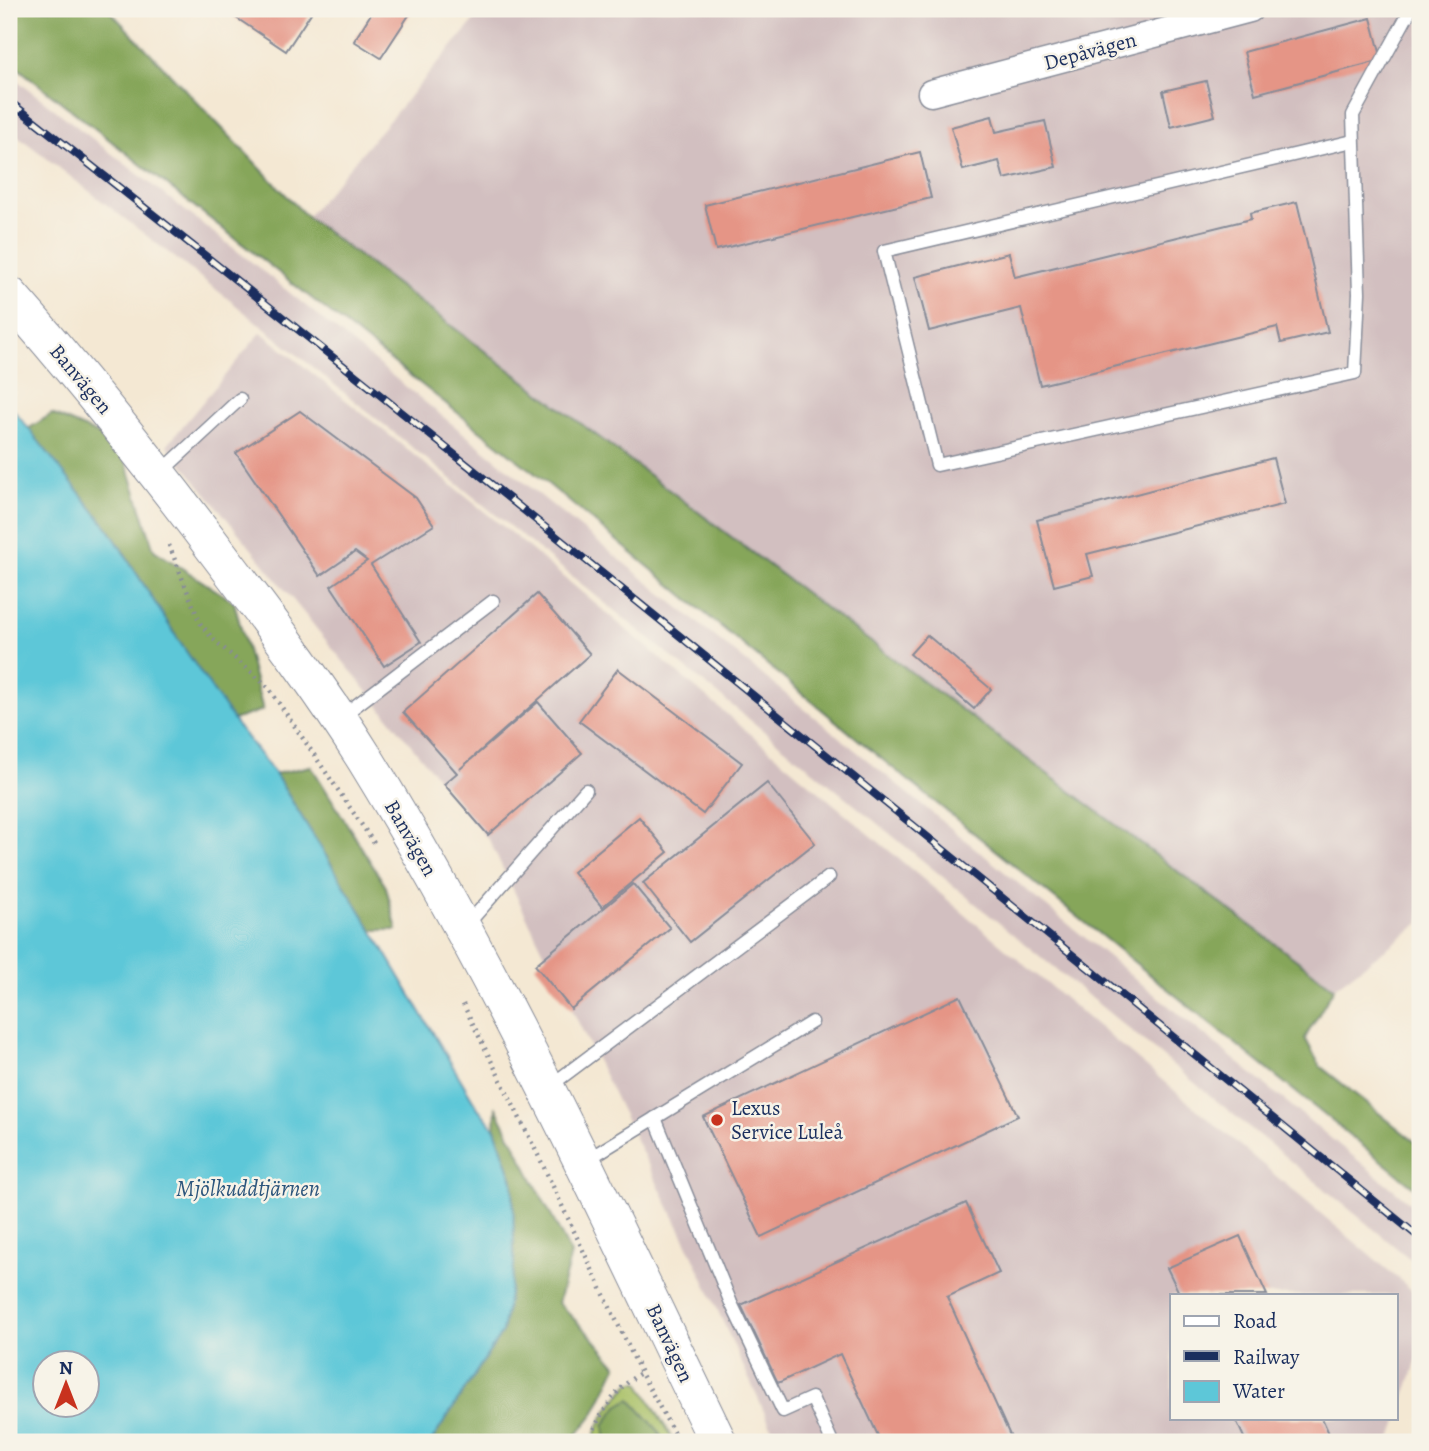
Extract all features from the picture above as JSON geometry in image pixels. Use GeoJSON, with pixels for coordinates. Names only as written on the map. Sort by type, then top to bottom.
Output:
{"type":"FeatureCollection","features":[{"type":"Feature","properties":{"kind":"street","name":"Depåvägen"},"geometry":{"type":"LineString","coordinates":[[931,93],[1250,9]]}},
{"type":"Feature","properties":{"kind":"street","name":"Banvägen"},"geometry":{"type":"LineString","coordinates":[[9,295],[159,474],[289,646],[338,719],[425,860],[547,1088],[718,1442]]}},
{"type":"Feature","properties":{"kind":"lane"},"geometry":{"type":"LineString","coordinates":[[1353,141],[884,251],[937,465],[1355,373],[1359,293],[1353,114],[1411,9]]}},
{"type":"Feature","properties":{"kind":"lane"},"geometry":{"type":"LineString","coordinates":[[159,474],[240,399]]}},
{"type":"Feature","properties":{"kind":"lane"},"geometry":{"type":"LineString","coordinates":[[338,719],[493,601]]}},
{"type":"Feature","properties":{"kind":"lane"},"geometry":{"type":"LineString","coordinates":[[463,930],[586,790]]}},
{"type":"Feature","properties":{"kind":"lane"},"geometry":{"type":"LineString","coordinates":[[547,1088],[829,877]]}},
{"type":"Feature","properties":{"kind":"lane"},"geometry":{"type":"LineString","coordinates":[[584,1161],[812,1022]]}},
{"type":"Feature","properties":{"kind":"lane"},"geometry":{"type":"LineString","coordinates":[[654,1118],[731,1303],[783,1410],[812,1398],[832,1442]]}},
{"type":"Feature","properties":{"kind":"path"},"geometry":{"type":"LineString","coordinates":[[165,535],[200,623],[213,639],[268,687],[376,846]]}},
{"type":"Feature","properties":{"kind":"path"},"geometry":{"type":"LineString","coordinates":[[463,1004],[641,1373],[679,1442]]}},
{"type":"Feature","properties":{"kind":"path"},"geometry":{"type":"LineString","coordinates":[[589,1442],[598,1420],[610,1403],[625,1384],[641,1373]]}},
{"type":"Feature","properties":{"kind":"shaded area"},"geometry":{"type":"Polygon","coordinates":[[[484,9],[1420,9],[1420,923],[1334,988],[307,217],[484,9]]]}},
{"type":"Feature","properties":{"kind":"shaded area"},"geometry":{"type":"Polygon","coordinates":[[[9,74],[254,264],[1420,1211],[1420,1267],[812,770],[227,298],[9,129],[9,74]]]}},
{"type":"Feature","properties":{"kind":"shaded area"},"geometry":{"type":"Polygon","coordinates":[[[261,332],[516,537],[1420,1297],[1420,1351],[1398,1418],[1398,1294],[1170,1294],[1170,1420],[1397,1420],[1390,1442],[778,1442],[693,1256],[490,842],[167,445],[261,332]]]}},
{"type":"Feature","properties":{"kind":"green space"},"geometry":{"type":"Polygon","coordinates":[[[9,9],[108,9],[307,217],[1334,988],[1305,1038],[1320,1066],[1420,1146],[1420,1192],[883,760],[542,479],[9,61],[9,9]]]}},
{"type":"Feature","properties":{"kind":"green space"},"geometry":{"type":"Polygon","coordinates":[[[52,414],[111,440],[126,461],[154,550],[234,602],[263,710],[233,720],[179,641],[110,531],[28,429],[52,414]]]}},
{"type":"Feature","properties":{"kind":"green space"},"geometry":{"type":"Polygon","coordinates":[[[311,766],[386,887],[397,930],[372,930],[275,774],[311,766]]]}},
{"type":"Feature","properties":{"kind":"green space"},"geometry":{"type":"Polygon","coordinates":[[[496,1108],[571,1254],[558,1303],[617,1366],[595,1412],[571,1442],[431,1442],[502,1332],[514,1267],[513,1181],[495,1129],[496,1108]]]}},
{"type":"Feature","properties":{"kind":"green space"},"geometry":{"type":"Polygon","coordinates":[[[631,1382],[639,1382],[674,1442],[593,1442],[603,1418],[631,1382]]]}},
{"type":"Feature","properties":{"kind":"green space"},"geometry":{"type":"Polygon","coordinates":[[[630,1399],[658,1430],[664,1442],[606,1442],[604,1425],[618,1406],[630,1399]]]}},
{"type":"Feature","properties":{"kind":"water","name":"Mjölkuddtjärnen"},"geometry":{"type":"Polygon","coordinates":[[[9,404],[110,531],[179,641],[233,720],[275,774],[477,1107],[495,1129],[513,1181],[514,1267],[502,1332],[431,1442],[9,1442],[9,404]]]}},
{"type":"Feature","properties":{"kind":"building"},"geometry":{"type":"Polygon","coordinates":[[[223,9],[305,9],[311,13],[286,51],[223,9]]]}},
{"type":"Feature","properties":{"kind":"building"},"geometry":{"type":"Polygon","coordinates":[[[374,9],[413,9],[381,58],[354,41],[374,9]]]}},
{"type":"Feature","properties":{"kind":"building"},"geometry":{"type":"Polygon","coordinates":[[[1371,18],[1382,60],[1255,94],[1244,52],[1371,18]]]}},
{"type":"Feature","properties":{"kind":"building"},"geometry":{"type":"Polygon","coordinates":[[[1206,81],[1215,116],[1171,127],[1163,91],[1206,81]]]}},
{"type":"Feature","properties":{"kind":"building"},"geometry":{"type":"Polygon","coordinates":[[[992,116],[996,132],[1045,121],[1056,167],[1004,179],[999,161],[963,170],[951,127],[992,116]]]}},
{"type":"Feature","properties":{"kind":"building"},"geometry":{"type":"Polygon","coordinates":[[[920,152],[931,198],[716,250],[705,205],[920,152]]]}},
{"type":"Feature","properties":{"kind":"building"},"geometry":{"type":"Polygon","coordinates":[[[1297,202],[1328,332],[1281,343],[1277,327],[1040,385],[1021,308],[929,331],[915,277],[1009,253],[1015,277],[1251,219],[1250,213],[1297,202]]]}},
{"type":"Feature","properties":{"kind":"building"},"geometry":{"type":"Polygon","coordinates":[[[300,411],[416,498],[434,525],[371,565],[421,642],[384,666],[331,586],[367,561],[355,552],[320,576],[236,453],[300,411]]]}},
{"type":"Feature","properties":{"kind":"building"},"geometry":{"type":"Polygon","coordinates":[[[1273,458],[1285,504],[1087,554],[1093,576],[1054,586],[1037,520],[1273,458]]]}},
{"type":"Feature","properties":{"kind":"building"},"geometry":{"type":"Polygon","coordinates":[[[537,594],[590,654],[460,769],[538,702],[582,753],[488,835],[444,784],[457,773],[403,712],[537,594]]]}},
{"type":"Feature","properties":{"kind":"building"},"geometry":{"type":"Polygon","coordinates":[[[927,635],[991,689],[974,709],[910,654],[927,635]]]}},
{"type":"Feature","properties":{"kind":"building"},"geometry":{"type":"Polygon","coordinates":[[[618,669],[742,763],[703,814],[579,721],[618,669]]]}},
{"type":"Feature","properties":{"kind":"building"},"geometry":{"type":"Polygon","coordinates":[[[767,783],[815,843],[690,942],[643,883],[767,783]]]}},
{"type":"Feature","properties":{"kind":"building"},"geometry":{"type":"Polygon","coordinates":[[[639,817],[668,852],[602,907],[573,872],[639,817]]]}},
{"type":"Feature","properties":{"kind":"building"},"geometry":{"type":"Polygon","coordinates":[[[633,884],[670,928],[571,1009],[535,965],[633,884]]]}},
{"type":"Feature","properties":{"kind":"building"},"geometry":{"type":"Polygon","coordinates":[[[960,996],[1018,1116],[761,1237],[703,1117],[960,996]]]}},
{"type":"Feature","properties":{"kind":"building"},"geometry":{"type":"Polygon","coordinates":[[[966,1203],[999,1273],[947,1297],[1013,1442],[881,1442],[840,1354],[778,1383],[741,1305],[966,1203]]]}},
{"type":"Feature","properties":{"kind":"building"},"geometry":{"type":"Polygon","coordinates":[[[1240,1236],[1267,1294],[1180,1294],[1167,1268],[1240,1236]]]}},
{"type":"Feature","properties":{"kind":"building"},"geometry":{"type":"Polygon","coordinates":[[[1236,1420],[1323,1420],[1331,1438],[1323,1442],[1246,1442],[1236,1420]]]}},
{"type":"Feature","properties":{"kind":"railway"},"geometry":{"type":"LineString","coordinates":[[9,101],[541,524],[1420,1238]]}},
{"type":"Feature","properties":{"kind":"place","name":"Lexus Service Luleå"},"geometry":{"type":"Point","coordinates":[717,1120]}}]}
